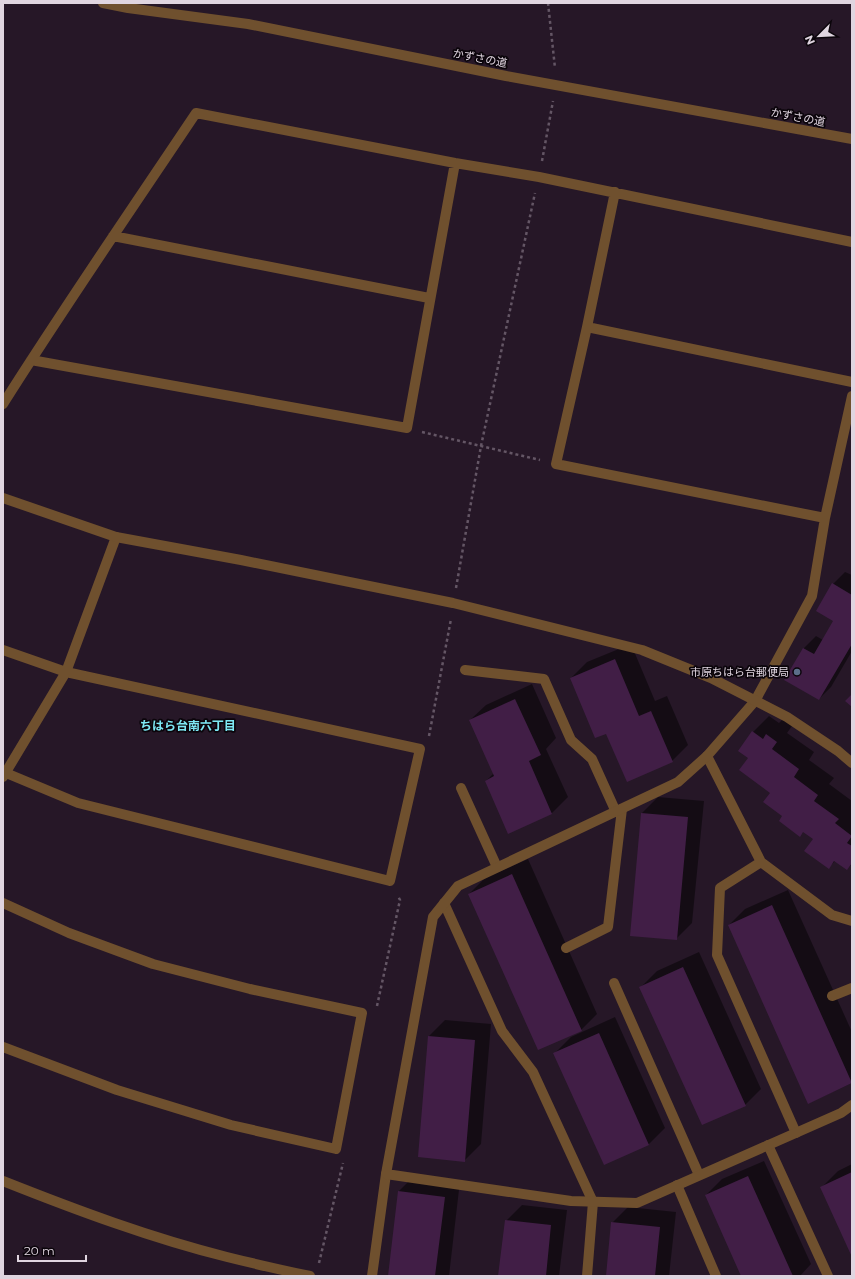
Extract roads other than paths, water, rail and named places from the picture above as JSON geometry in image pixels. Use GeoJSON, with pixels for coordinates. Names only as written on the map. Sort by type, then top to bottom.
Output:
{"type":"FeatureCollection","features":[{"type":"Feature","properties":{"kind":"street","name":"かずさの道"},"geometry":{"type":"LineString","coordinates":[[102,3],[128,8],[248,24],[498,74],[852,139]]}},
{"type":"Feature","properties":{"kind":"street"},"geometry":{"type":"LineString","coordinates":[[3,404],[113,236],[196,114],[455,163],[539,177],[852,242]]}},
{"type":"Feature","properties":{"kind":"street"},"geometry":{"type":"LineString","coordinates":[[31,360],[407,428],[429,298],[455,163]]}},
{"type":"Feature","properties":{"kind":"street"},"geometry":{"type":"LineString","coordinates":[[615,192],[587,327],[556,464],[825,518]]}},
{"type":"Feature","properties":{"kind":"street"},"geometry":{"type":"LineString","coordinates":[[113,236],[429,298]]}},
{"type":"Feature","properties":{"kind":"street"},"geometry":{"type":"LineString","coordinates":[[587,327],[852,382]]}},
{"type":"Feature","properties":{"kind":"street"},"geometry":{"type":"LineString","coordinates":[[372,1276],[386,1174],[433,917],[458,886],[678,782],[707,756],[755,701],[812,596],[825,518],[852,396]]}},
{"type":"Feature","properties":{"kind":"street"},"geometry":{"type":"LineString","coordinates":[[3,498],[116,537],[241,560],[453,603],[642,650],[711,678],[787,717],[838,751],[852,763]]}},
{"type":"Feature","properties":{"kind":"street"},"geometry":{"type":"LineString","coordinates":[[3,650],[66,672],[420,749],[390,881],[78,803],[5,775],[66,672],[116,537]]}},
{"type":"Feature","properties":{"kind":"street"},"geometry":{"type":"LineString","coordinates":[[465,670],[544,679],[571,740],[592,759],[619,810],[608,927],[566,948]]}},
{"type":"Feature","properties":{"kind":"street"},"geometry":{"type":"LineString","coordinates":[[707,756],[761,862],[832,915],[852,921]]}},
{"type":"Feature","properties":{"kind":"street"},"geometry":{"type":"LineString","coordinates":[[461,788],[497,867]]}},
{"type":"Feature","properties":{"kind":"street"},"geometry":{"type":"LineString","coordinates":[[761,862],[720,888],[717,955],[796,1133]]}},
{"type":"Feature","properties":{"kind":"street"},"geometry":{"type":"LineString","coordinates":[[3,903],[69,933],[153,964],[250,989],[362,1013],[336,1149],[231,1125],[117,1090],[3,1046]]}},
{"type":"Feature","properties":{"kind":"street"},"geometry":{"type":"LineString","coordinates":[[444,903],[502,1031],[533,1072],[594,1202],[587,1276]]}},
{"type":"Feature","properties":{"kind":"street"},"geometry":{"type":"LineString","coordinates":[[614,982],[699,1175]]}},
{"type":"Feature","properties":{"kind":"street"},"geometry":{"type":"LineString","coordinates":[[832,996],[852,988]]}},
{"type":"Feature","properties":{"kind":"street"},"geometry":{"type":"LineString","coordinates":[[386,1174],[571,1201],[637,1203],[841,1113],[852,1105]]}},
{"type":"Feature","properties":{"kind":"street"},"geometry":{"type":"LineString","coordinates":[[768,1145],[828,1276]]}},
{"type":"Feature","properties":{"kind":"street"},"geometry":{"type":"LineString","coordinates":[[3,1181],[74,1210],[156,1236],[226,1257],[310,1276]]}},
{"type":"Feature","properties":{"kind":"street"},"geometry":{"type":"LineString","coordinates":[[677,1185],[716,1276]]}},
{"type":"Feature","properties":{"kind":"place","name":"市原ちはら台郵便局"},"geometry":{"type":"Point","coordinates":[797,672]}},
{"type":"Feature","properties":{"kind":"district","name":"ちはら台南六丁目"},"geometry":{"type":"Point","coordinates":[188,725]}}]}
